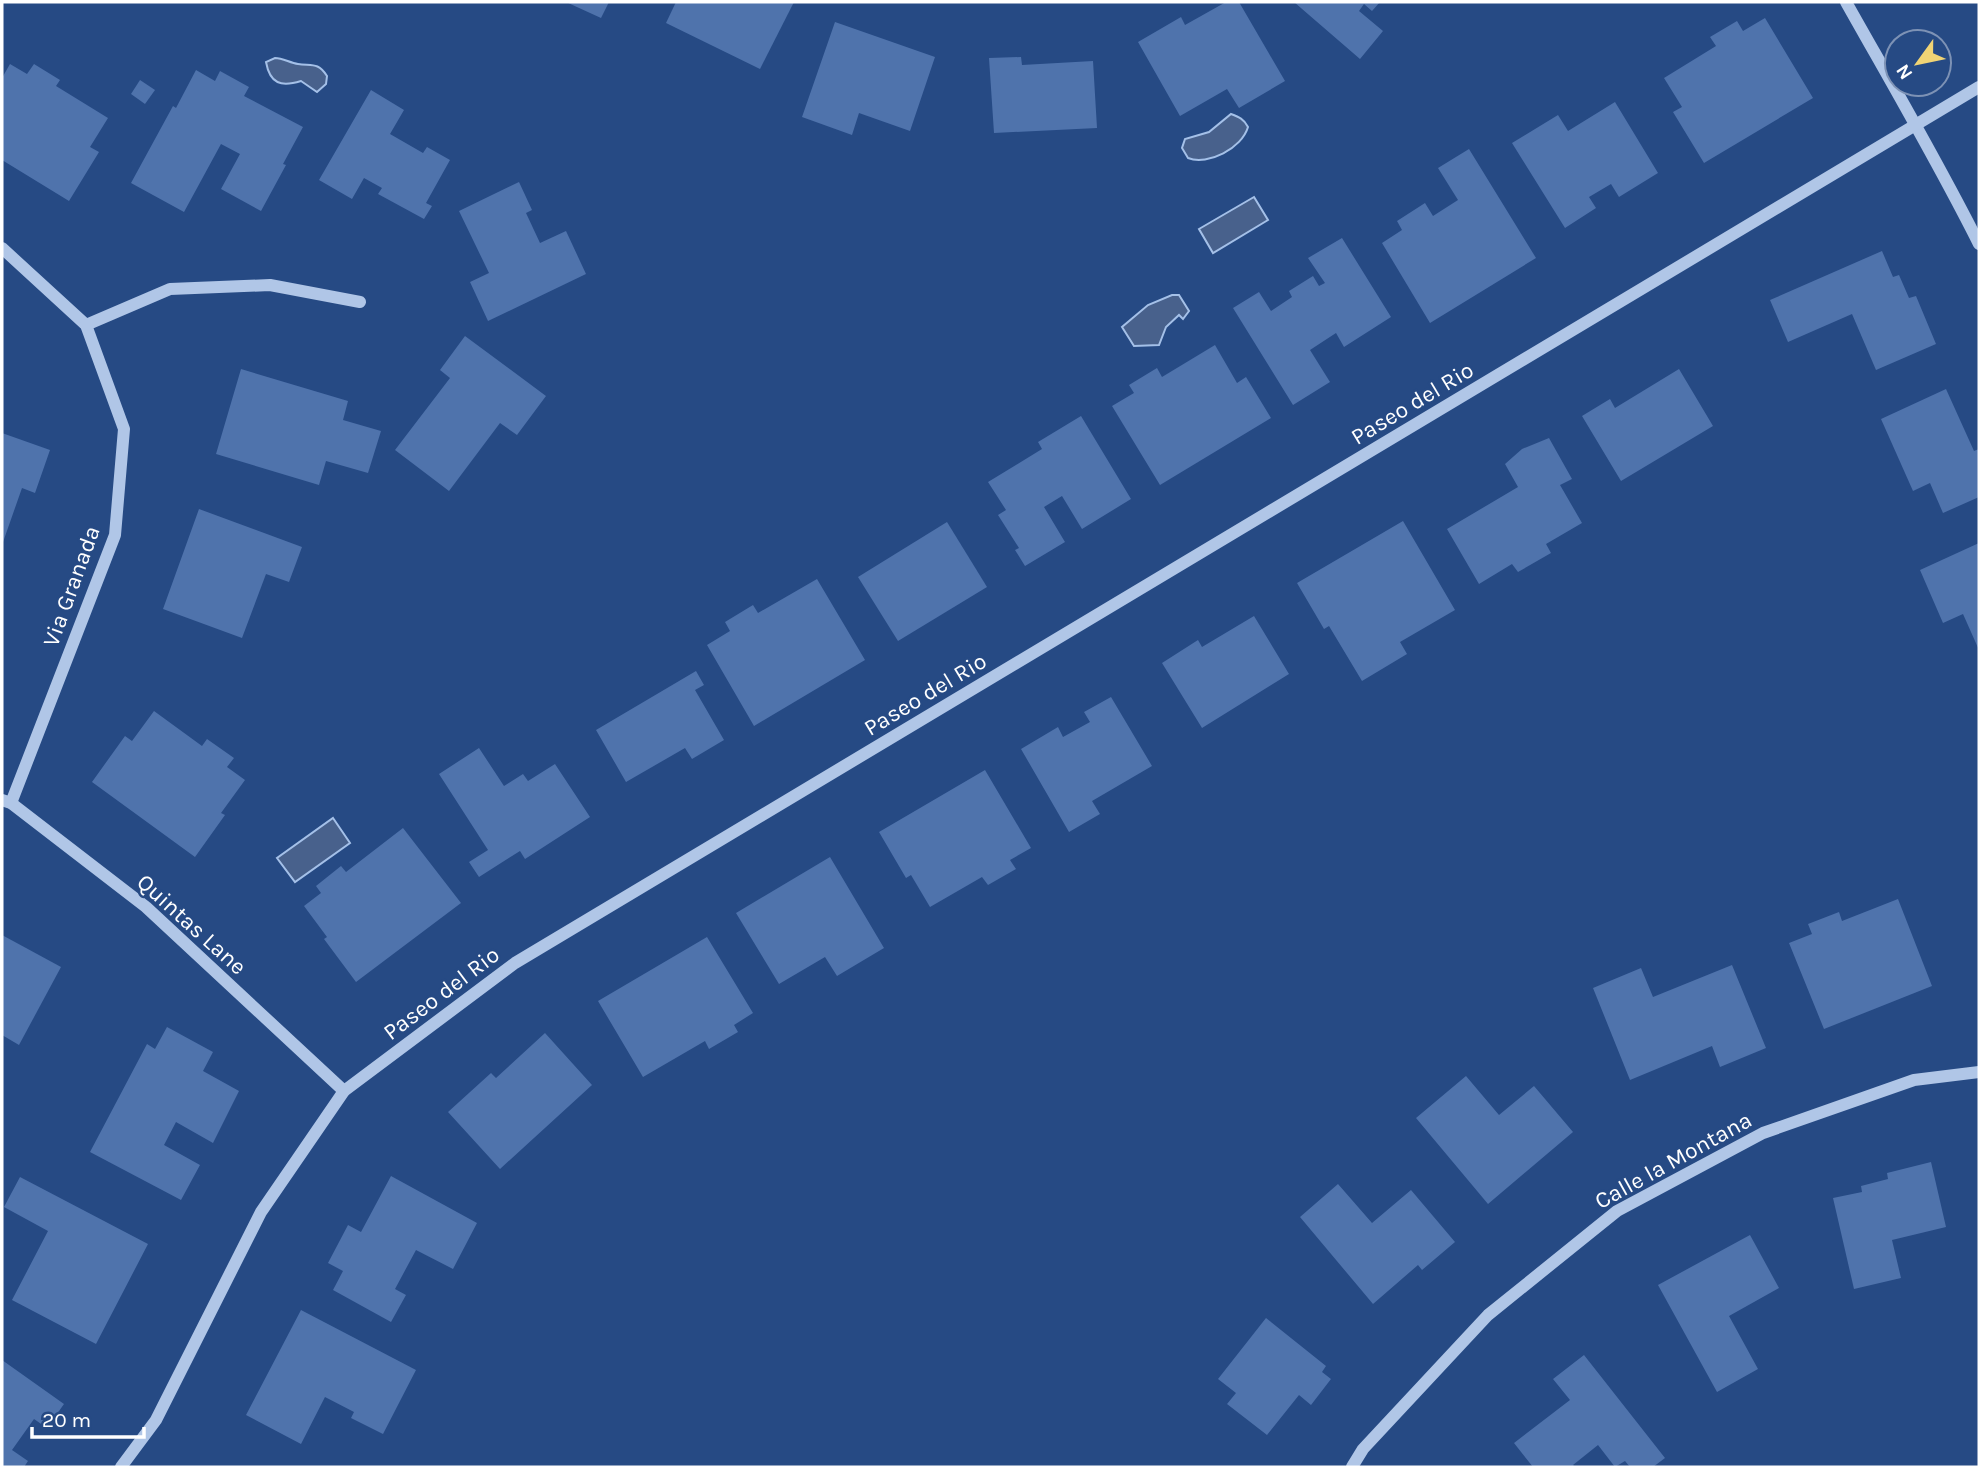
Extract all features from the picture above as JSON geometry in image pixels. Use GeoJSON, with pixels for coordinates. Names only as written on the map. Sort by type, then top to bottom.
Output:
{"type":"FeatureCollection","features":[{"type":"Feature","properties":{"kind":"street"},"geometry":{"type":"LineString","coordinates":[[1846,2],[1941,167],[1979,244]]}},
{"type":"Feature","properties":{"kind":"street","name":"Paseo del Rio"},"geometry":{"type":"LineString","coordinates":[[121,1467],[156,1420],[261,1212],[344,1091],[515,963],[1979,88]]}},
{"type":"Feature","properties":{"kind":"street","name":"Via Granada"},"geometry":{"type":"LineString","coordinates":[[2,248],[86,325],[124,429],[115,535],[6,802]]}},
{"type":"Feature","properties":{"kind":"street"},"geometry":{"type":"LineString","coordinates":[[86,325],[170,289],[270,285],[360,302]]}},
{"type":"Feature","properties":{"kind":"street","name":"Quintas Lane"},"geometry":{"type":"LineString","coordinates":[[6,802],[146,907],[344,1091]]}},
{"type":"Feature","properties":{"kind":"street","name":"Calle la Montana"},"geometry":{"type":"LineString","coordinates":[[1352,1467],[1363,1449],[1488,1314],[1617,1211],[1763,1133],[1914,1080],[1979,1072]]}},
{"type":"Feature","properties":{"kind":"water"},"geometry":{"type":"Polygon","coordinates":[[[275,58],[318,67],[327,76],[326,84],[317,92],[301,81],[288,84],[278,82],[270,75],[266,62],[275,58]]]}},
{"type":"Feature","properties":{"kind":"water"},"geometry":{"type":"Polygon","coordinates":[[[1231,114],[1245,122],[1248,127],[1239,142],[1214,157],[1196,160],[1188,158],[1182,148],[1185,139],[1209,132],[1231,114]]]}},
{"type":"Feature","properties":{"kind":"water"},"geometry":{"type":"Polygon","coordinates":[[[1254,197],[1268,220],[1213,253],[1199,229],[1254,197]]]}},
{"type":"Feature","properties":{"kind":"water"},"geometry":{"type":"Polygon","coordinates":[[[1172,295],[1179,295],[1189,311],[1183,319],[1179,315],[1166,327],[1159,345],[1134,346],[1122,327],[1148,305],[1172,295]]]}},
{"type":"Feature","properties":{"kind":"water"},"geometry":{"type":"Polygon","coordinates":[[[333,818],[350,843],[295,882],[277,858],[333,818]]]}},
{"type":"Feature","properties":{"kind":"building"},"geometry":{"type":"Polygon","coordinates":[[[566,2],[609,2],[601,18],[566,2]]]}},
{"type":"Feature","properties":{"kind":"building"},"geometry":{"type":"Polygon","coordinates":[[[676,2],[794,2],[760,69],[666,23],[676,2]]]}},
{"type":"Feature","properties":{"kind":"building"},"geometry":{"type":"Polygon","coordinates":[[[1226,2],[1239,2],[1285,81],[1239,108],[1227,89],[1180,116],[1138,42],[1181,17],[1185,25],[1226,2]]]}},
{"type":"Feature","properties":{"kind":"building"},"geometry":{"type":"Polygon","coordinates":[[[1294,2],[1380,2],[1372,11],[1364,4],[1359,11],[1383,31],[1360,59],[1294,2]]]}},
{"type":"Feature","properties":{"kind":"building"},"geometry":{"type":"Polygon","coordinates":[[[1765,18],[1813,98],[1704,163],[1673,112],[1682,107],[1664,78],[1716,46],[1710,37],[1737,21],[1743,31],[1765,18]]]}},
{"type":"Feature","properties":{"kind":"building"},"geometry":{"type":"Polygon","coordinates":[[[835,22],[935,57],[910,131],[859,113],[852,135],[802,117],[835,22]]]}},
{"type":"Feature","properties":{"kind":"building"},"geometry":{"type":"Polygon","coordinates":[[[1021,57],[1022,65],[1093,61],[1097,128],[994,133],[989,58],[1021,57]]]}},
{"type":"Feature","properties":{"kind":"building"},"geometry":{"type":"Polygon","coordinates":[[[10,64],[27,74],[34,64],[60,80],[56,86],[108,118],[90,147],[99,152],[69,201],[2,160],[2,78],[10,64]]]}},
{"type":"Feature","properties":{"kind":"building"},"geometry":{"type":"Polygon","coordinates":[[[196,70],[215,81],[220,71],[249,87],[244,96],[303,127],[261,211],[221,189],[240,154],[221,144],[184,212],[131,183],[196,70]]]}},
{"type":"Feature","properties":{"kind":"building"},"geometry":{"type":"Polygon","coordinates":[[[140,80],[155,90],[145,104],[131,94],[140,80]]]}},
{"type":"Feature","properties":{"kind":"building"},"geometry":{"type":"Polygon","coordinates":[[[371,90],[404,110],[390,134],[423,153],[427,147],[450,160],[426,203],[432,206],[424,219],[378,194],[382,188],[364,178],[352,199],[319,180],[371,90]]]}},
{"type":"Feature","properties":{"kind":"building"},"geometry":{"type":"Polygon","coordinates":[[[1615,102],[1658,173],[1619,197],[1611,184],[1589,197],[1596,208],[1565,228],[1512,143],[1558,115],[1568,131],[1615,102]]]}},
{"type":"Feature","properties":{"kind":"building"},"geometry":{"type":"Polygon","coordinates":[[[1469,149],[1536,258],[1430,323],[1382,243],[1402,230],[1397,221],[1425,203],[1433,216],[1458,200],[1438,168],[1469,149]]]}},
{"type":"Feature","properties":{"kind":"building"},"geometry":{"type":"Polygon","coordinates":[[[519,182],[532,210],[526,213],[540,243],[566,231],[586,274],[488,321],[470,282],[489,273],[459,211],[519,182]]]}},
{"type":"Feature","properties":{"kind":"building"},"geometry":{"type":"Polygon","coordinates":[[[1342,238],[1391,317],[1344,347],[1336,333],[1310,350],[1330,382],[1293,405],[1233,308],[1259,292],[1271,311],[1292,297],[1289,291],[1313,276],[1319,286],[1325,283],[1308,258],[1342,238]]]}},
{"type":"Feature","properties":{"kind":"building"},"geometry":{"type":"Polygon","coordinates":[[[1882,251],[1893,277],[1899,275],[1909,298],[1916,296],[1936,344],[1876,370],[1852,314],[1788,342],[1770,300],[1882,251]]]}},
{"type":"Feature","properties":{"kind":"building"},"geometry":{"type":"Polygon","coordinates":[[[465,336],[546,396],[517,435],[500,423],[449,491],[395,450],[450,378],[440,370],[465,336]]]}},
{"type":"Feature","properties":{"kind":"building"},"geometry":{"type":"Polygon","coordinates":[[[1215,345],[1237,383],[1246,377],[1271,418],[1160,485],[1112,406],[1134,393],[1129,385],[1157,368],[1162,377],[1215,345]]]}},
{"type":"Feature","properties":{"kind":"building"},"geometry":{"type":"Polygon","coordinates":[[[241,369],[348,401],[343,420],[381,431],[368,473],[326,461],[319,485],[216,454],[241,369]]]}},
{"type":"Feature","properties":{"kind":"building"},"geometry":{"type":"Polygon","coordinates":[[[1679,369],[1713,426],[1621,481],[1582,416],[1610,399],[1615,408],[1679,369]]]}},
{"type":"Feature","properties":{"kind":"building"},"geometry":{"type":"Polygon","coordinates":[[[1946,389],[1974,451],[1979,449],[1979,497],[1943,513],[1930,483],[1913,491],[1881,419],[1946,389]]]}},
{"type":"Feature","properties":{"kind":"building"},"geometry":{"type":"Polygon","coordinates":[[[1081,416],[1131,499],[1082,529],[1062,496],[1044,507],[1065,542],[1025,566],[1015,550],[1019,548],[998,515],[1006,510],[988,482],[1042,449],[1038,442],[1081,416]]]}},
{"type":"Feature","properties":{"kind":"building"},"geometry":{"type":"Polygon","coordinates":[[[2,433],[50,450],[35,493],[22,488],[2,545],[2,433]]]}},
{"type":"Feature","properties":{"kind":"building"},"geometry":{"type":"Polygon","coordinates":[[[1549,438],[1572,479],[1560,485],[1582,523],[1546,544],[1551,553],[1518,572],[1512,564],[1479,584],[1447,529],[1518,487],[1505,464],[1522,449],[1549,438]]]}},
{"type":"Feature","properties":{"kind":"building"},"geometry":{"type":"Polygon","coordinates":[[[199,509],[302,547],[289,582],[266,574],[242,638],[163,609],[199,509]]]}},
{"type":"Feature","properties":{"kind":"building"},"geometry":{"type":"Polygon","coordinates":[[[1403,521],[1455,610],[1400,642],[1407,654],[1362,681],[1329,626],[1324,629],[1297,583],[1403,521]]]}},
{"type":"Feature","properties":{"kind":"building"},"geometry":{"type":"Polygon","coordinates":[[[947,522],[987,587],[898,641],[858,577],[947,522]]]}},
{"type":"Feature","properties":{"kind":"building"},"geometry":{"type":"Polygon","coordinates":[[[1979,543],[1979,650],[1963,614],[1943,623],[1920,570],[1979,543]]]}},
{"type":"Feature","properties":{"kind":"building"},"geometry":{"type":"Polygon","coordinates":[[[817,579],[865,660],[754,726],[707,645],[730,631],[725,622],[753,605],[758,613],[817,579]]]}},
{"type":"Feature","properties":{"kind":"building"},"geometry":{"type":"Polygon","coordinates":[[[1254,616],[1289,674],[1202,728],[1162,663],[1198,640],[1202,647],[1254,616]]]}},
{"type":"Feature","properties":{"kind":"building"},"geometry":{"type":"Polygon","coordinates":[[[696,671],[704,685],[695,690],[724,740],[692,759],[685,748],[626,782],[596,730],[696,671]]]}},
{"type":"Feature","properties":{"kind":"building"},"geometry":{"type":"Polygon","coordinates":[[[1111,697],[1152,766],[1092,801],[1100,814],[1069,832],[1021,749],[1058,727],[1063,737],[1090,722],[1084,712],[1111,697]]]}},
{"type":"Feature","properties":{"kind":"building"},"geometry":{"type":"Polygon","coordinates":[[[154,711],[202,746],[207,739],[234,758],[227,767],[245,780],[221,813],[225,815],[195,857],[92,782],[125,736],[132,741],[154,711]]]}},
{"type":"Feature","properties":{"kind":"building"},"geometry":{"type":"Polygon","coordinates":[[[479,748],[504,786],[523,774],[528,781],[555,764],[590,817],[525,859],[520,851],[479,877],[469,862],[488,850],[439,774],[479,748]]]}},
{"type":"Feature","properties":{"kind":"building"},"geometry":{"type":"Polygon","coordinates":[[[985,770],[1031,848],[1010,860],[1016,869],[988,885],[982,877],[930,907],[911,875],[906,878],[879,832],[985,770]]]}},
{"type":"Feature","properties":{"kind":"building"},"geometry":{"type":"Polygon","coordinates":[[[403,828],[461,903],[356,982],[324,939],[327,937],[304,906],[321,893],[316,886],[341,866],[346,872],[403,828]]]}},
{"type":"Feature","properties":{"kind":"building"},"geometry":{"type":"Polygon","coordinates":[[[830,857],[884,948],[837,976],[825,957],[779,984],[736,913],[830,857]]]}},
{"type":"Feature","properties":{"kind":"building"},"geometry":{"type":"Polygon","coordinates":[[[1898,899],[1932,986],[1824,1029],[1789,943],[1812,934],[1808,924],[1839,912],[1842,921],[1898,899]]]}},
{"type":"Feature","properties":{"kind":"building"},"geometry":{"type":"Polygon","coordinates":[[[2,935],[61,967],[19,1045],[2,1035],[2,935]]]}},
{"type":"Feature","properties":{"kind":"building"},"geometry":{"type":"Polygon","coordinates":[[[707,937],[753,1013],[734,1025],[738,1032],[709,1049],[705,1041],[643,1077],[598,1001],[707,937]]]}},
{"type":"Feature","properties":{"kind":"building"},"geometry":{"type":"Polygon","coordinates":[[[1732,965],[1766,1048],[1720,1067],[1712,1046],[1630,1080],[1593,988],[1641,968],[1653,997],[1732,965]]]}},
{"type":"Feature","properties":{"kind":"building"},"geometry":{"type":"Polygon","coordinates":[[[167,1027],[213,1052],[203,1071],[239,1091],[213,1143],[176,1122],[164,1145],[200,1165],[181,1200],[90,1152],[147,1044],[155,1049],[167,1027]]]}},
{"type":"Feature","properties":{"kind":"building"},"geometry":{"type":"Polygon","coordinates":[[[545,1033],[592,1085],[500,1169],[448,1112],[491,1073],[496,1078],[545,1033]]]}},
{"type":"Feature","properties":{"kind":"building"},"geometry":{"type":"Polygon","coordinates":[[[1466,1076],[1499,1115],[1534,1086],[1573,1132],[1488,1204],[1416,1118],[1466,1076]]]}},
{"type":"Feature","properties":{"kind":"building"},"geometry":{"type":"Polygon","coordinates":[[[1931,1162],[1946,1227],[1892,1240],[1901,1278],[1854,1289],[1833,1198],[1862,1192],[1861,1186],[1888,1179],[1887,1173],[1931,1162]]]}},
{"type":"Feature","properties":{"kind":"building"},"geometry":{"type":"Polygon","coordinates":[[[391,1176],[477,1223],[453,1269],[416,1250],[395,1289],[406,1295],[391,1322],[333,1290],[343,1271],[328,1263],[348,1225],[361,1232],[391,1176]]]}},
{"type":"Feature","properties":{"kind":"building"},"geometry":{"type":"Polygon","coordinates":[[[20,1177],[148,1244],[96,1344],[12,1300],[48,1231],[4,1207],[20,1177]]]}},
{"type":"Feature","properties":{"kind":"building"},"geometry":{"type":"Polygon","coordinates":[[[1338,1184],[1372,1223],[1411,1190],[1455,1242],[1422,1270],[1418,1265],[1373,1304],[1300,1217],[1338,1184]]]}},
{"type":"Feature","properties":{"kind":"building"},"geometry":{"type":"Polygon","coordinates":[[[1750,1235],[1779,1288],[1729,1316],[1758,1369],[1717,1392],[1658,1285],[1750,1235]]]}},
{"type":"Feature","properties":{"kind":"building"},"geometry":{"type":"Polygon","coordinates":[[[301,1310],[416,1370],[383,1434],[351,1418],[354,1412],[325,1397],[301,1444],[246,1415],[301,1310]]]}},
{"type":"Feature","properties":{"kind":"building"},"geometry":{"type":"Polygon","coordinates":[[[1266,1318],[1326,1366],[1322,1372],[1331,1379],[1311,1405],[1299,1395],[1267,1435],[1227,1404],[1236,1393],[1218,1379],[1266,1318]]]}},
{"type":"Feature","properties":{"kind":"building"},"geometry":{"type":"Polygon","coordinates":[[[1584,1355],[1665,1458],[1653,1467],[1630,1467],[1625,1461],[1615,1467],[1598,1445],[1573,1465],[1575,1467],[1533,1467],[1514,1443],[1570,1400],[1553,1379],[1584,1355]]]}},
{"type":"Feature","properties":{"kind":"building"},"geometry":{"type":"Polygon","coordinates":[[[2,1360],[64,1404],[47,1428],[34,1419],[12,1450],[28,1461],[24,1467],[2,1467],[2,1360]]]}}]}
